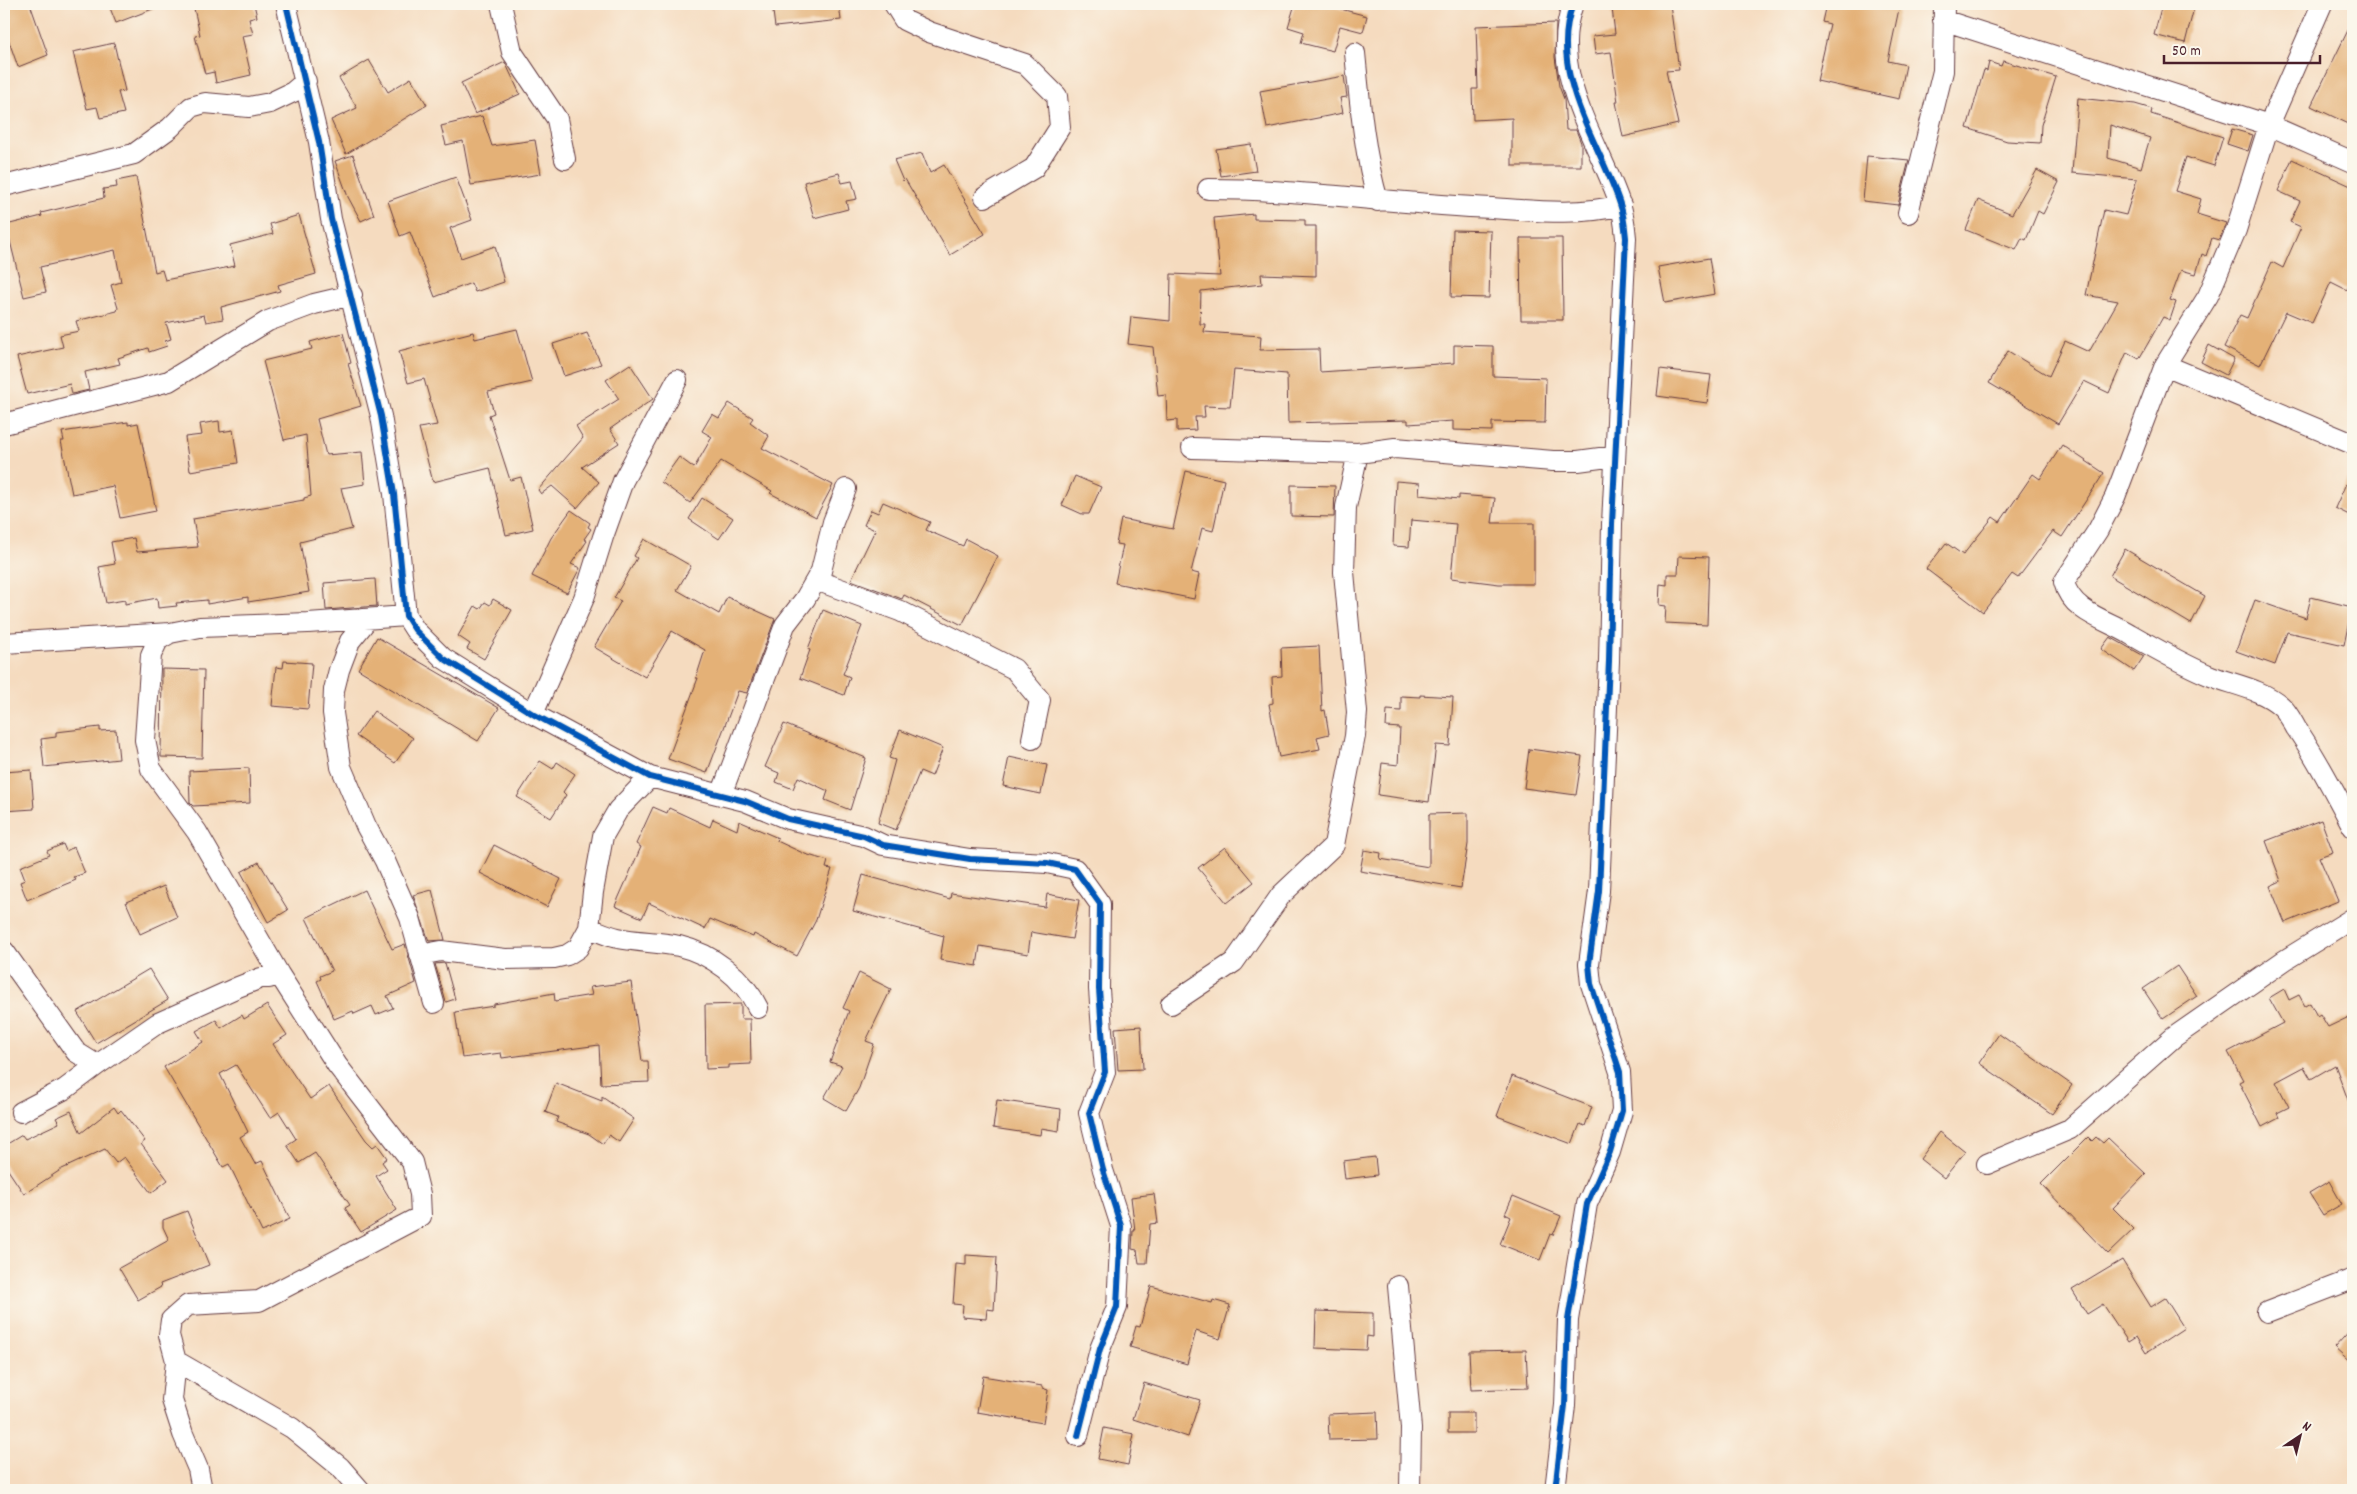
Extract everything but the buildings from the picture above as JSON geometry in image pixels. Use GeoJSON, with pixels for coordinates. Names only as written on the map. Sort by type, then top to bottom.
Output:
{"type":"FeatureCollection","features":[{"type":"Feature","properties":{"kind":"street"},"geometry":{"type":"LineString","coordinates":[[286,4],[306,81],[319,142],[331,219],[352,295],[381,416],[394,494],[406,616],[415,630],[443,658],[533,714],[650,777],[745,801],[788,819],[864,836],[883,844],[970,859],[1047,863],[1075,869],[1100,904],[1098,989],[1105,1072],[1089,1113],[1103,1170],[1121,1226],[1117,1307],[1100,1349],[1078,1436]]}},
{"type":"Feature","properties":{"kind":"street"},"geometry":{"type":"LineString","coordinates":[[501,4],[512,52],[557,119],[565,159]]}},
{"type":"Feature","properties":{"kind":"street"},"geometry":{"type":"LineString","coordinates":[[894,4],[904,20],[928,32],[1025,64],[1057,96],[1060,127],[1034,168],[985,197]]}},
{"type":"Feature","properties":{"kind":"street"},"geometry":{"type":"LineString","coordinates":[[1555,1490],[1565,1405],[1568,1320],[1587,1204],[1610,1152],[1622,1111],[1620,1072],[1590,984],[1589,964],[1599,891],[1609,661],[1615,456],[1626,238],[1621,205],[1594,144],[1570,77],[1566,45],[1568,19],[1573,4]]}},
{"type":"Feature","properties":{"kind":"street"},"geometry":{"type":"LineString","coordinates":[[2322,4],[2269,124],[2236,230],[2208,296],[2165,365],[2116,497],[2098,530],[2064,582],[2067,591],[2074,601],[2095,616],[2211,676],[2251,689],[2282,706],[2303,738],[2353,827]]}},
{"type":"Feature","properties":{"kind":"street"},"geometry":{"type":"LineString","coordinates":[[1908,213],[1943,71],[1943,12],[2269,124],[2353,162]]}},
{"type":"Feature","properties":{"kind":"street"},"geometry":{"type":"LineString","coordinates":[[1355,54],[1366,148],[1370,173],[1378,201]]}},
{"type":"Feature","properties":{"kind":"street"},"geometry":{"type":"LineString","coordinates":[[4,186],[134,154],[170,128],[191,107],[206,103],[249,108],[293,92],[306,81]]}},
{"type":"Feature","properties":{"kind":"street"},"geometry":{"type":"LineString","coordinates":[[1208,189],[1246,189],[1378,201],[1550,212],[1597,211],[1621,205]]}},
{"type":"Feature","properties":{"kind":"street"},"geometry":{"type":"LineString","coordinates":[[4,424],[169,381],[268,321],[314,304],[352,295]]}},
{"type":"Feature","properties":{"kind":"street"},"geometry":{"type":"LineString","coordinates":[[2165,365],[2353,444]]}},
{"type":"Feature","properties":{"kind":"street"},"geometry":{"type":"LineString","coordinates":[[533,714],[584,598],[602,537],[624,481],[677,380]]}},
{"type":"Feature","properties":{"kind":"street"},"geometry":{"type":"LineString","coordinates":[[1192,448],[1358,453],[1395,448],[1553,461],[1578,461],[1615,456]]}},
{"type":"Feature","properties":{"kind":"street"},"geometry":{"type":"LineString","coordinates":[[1171,1004],[1234,962],[1281,895],[1334,845],[1355,736],[1357,712],[1344,572],[1346,507],[1358,453]]}},
{"type":"Feature","properties":{"kind":"street"},"geometry":{"type":"LineString","coordinates":[[721,795],[785,625],[805,599],[821,570],[833,522],[846,489]]}},
{"type":"Feature","properties":{"kind":"street"},"geometry":{"type":"LineString","coordinates":[[816,580],[900,611],[1014,668],[1040,700],[1032,739]]}},
{"type":"Feature","properties":{"kind":"street"},"geometry":{"type":"LineString","coordinates":[[4,643],[170,633],[200,627],[367,620],[406,616]]}},
{"type":"Feature","properties":{"kind":"street"},"geometry":{"type":"LineString","coordinates":[[367,620],[350,641],[338,670],[334,690],[333,713],[341,767],[366,826],[385,861],[410,918],[434,1003]]}},
{"type":"Feature","properties":{"kind":"street"},"geometry":{"type":"LineString","coordinates":[[170,633],[158,640],[150,662],[145,740],[151,769],[197,832],[278,974],[337,1066],[412,1162],[420,1194],[421,1216],[259,1301],[188,1305],[171,1320],[169,1335],[176,1361],[172,1400],[183,1434],[198,1469],[202,1490]]}},
{"type":"Feature","properties":{"kind":"street"},"geometry":{"type":"LineString","coordinates":[[420,955],[441,951],[505,959],[554,958],[567,956],[578,948],[589,928],[603,836],[618,810],[650,777]]}},
{"type":"Feature","properties":{"kind":"street"},"geometry":{"type":"LineString","coordinates":[[1987,1164],[2070,1129],[2174,1037],[2284,960],[2353,918]]}},
{"type":"Feature","properties":{"kind":"street"},"geometry":{"type":"LineString","coordinates":[[589,928],[617,938],[678,946],[697,951],[713,959],[733,975],[753,997],[758,1008]]}},
{"type":"Feature","properties":{"kind":"street"},"geometry":{"type":"LineString","coordinates":[[4,951],[76,1052],[97,1065]]}},
{"type":"Feature","properties":{"kind":"street"},"geometry":{"type":"LineString","coordinates":[[21,1112],[65,1089],[158,1024],[238,987],[278,974]]}},
{"type":"Feature","properties":{"kind":"street"},"geometry":{"type":"LineString","coordinates":[[2267,1312],[2353,1279]]}},
{"type":"Feature","properties":{"kind":"street"},"geometry":{"type":"LineString","coordinates":[[1398,1286],[1411,1428],[1410,1490]]}},
{"type":"Feature","properties":{"kind":"street"},"geometry":{"type":"LineString","coordinates":[[176,1361],[292,1428],[340,1468],[360,1490]]}},
{"type":"Feature","properties":{"kind":"cycle path"},"geometry":{"type":"LineString","coordinates":[[286,4],[319,142],[331,219],[381,416],[394,494],[406,616],[415,630],[443,658],[533,714],[650,777],[745,801],[788,819],[864,836],[883,845],[970,859],[1047,863],[1075,869],[1100,904],[1099,989],[1105,1072],[1089,1113],[1103,1170],[1121,1226],[1117,1307],[1100,1349],[1078,1436]]}},
{"type":"Feature","properties":{"kind":"cycle path"},"geometry":{"type":"LineString","coordinates":[[1555,1490],[1565,1405],[1568,1320],[1587,1204],[1610,1152],[1622,1111],[1620,1072],[1591,984],[1589,964],[1599,891],[1609,661],[1612,524],[1626,238],[1620,204],[1579,106],[1571,81],[1566,56],[1567,30],[1573,4]]}}]}
